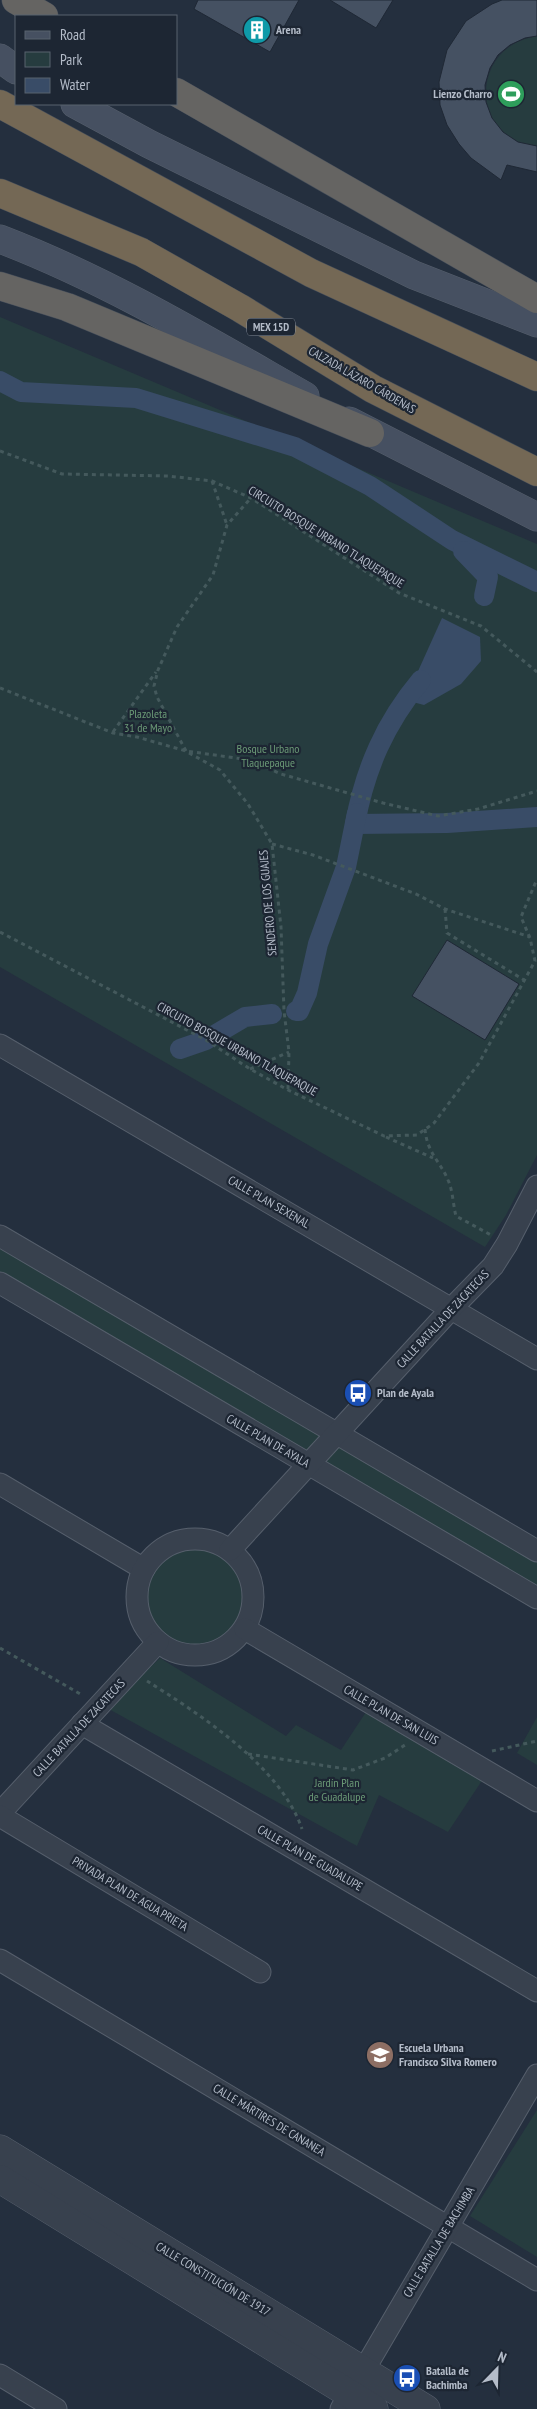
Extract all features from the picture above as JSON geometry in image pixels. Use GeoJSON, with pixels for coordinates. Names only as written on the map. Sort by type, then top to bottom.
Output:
{"type":"FeatureCollection","features":[{"type":"Feature","properties":{"kind":"highway"},"geometry":{"type":"LineString","coordinates":[[16,0],[42,15]]}},
{"type":"Feature","properties":{"kind":"highway"},"geometry":{"type":"LineString","coordinates":[[178,93],[537,299]]}},
{"type":"Feature","properties":{"kind":"highway"},"geometry":{"type":"LineString","coordinates":[[0,104],[311,274],[537,377]]}},
{"type":"Feature","properties":{"kind":"highway","name":"CALZADA LÁZARO CÁRDENAS"},"geometry":{"type":"LineString","coordinates":[[0,193],[141,252],[240,308],[373,389],[537,472]]}},
{"type":"Feature","properties":{"kind":"highway"},"geometry":{"type":"LineString","coordinates":[[0,286],[67,307],[370,433]]}},
{"type":"Feature","properties":{"kind":"main road"},"geometry":{"type":"LineString","coordinates":[[0,58],[15,70]]}},
{"type":"Feature","properties":{"kind":"main road"},"geometry":{"type":"LineString","coordinates":[[0,63],[15,70]]}},
{"type":"Feature","properties":{"kind":"main road"},"geometry":{"type":"LineString","coordinates":[[77,105],[149,144],[414,275],[537,323]]}},
{"type":"Feature","properties":{"kind":"main road"},"geometry":{"type":"LineString","coordinates":[[0,239],[36,253],[142,303],[370,433],[537,517]]}},
{"type":"Feature","properties":{"kind":"street","name":"CALLE PLAN SEXENAL"},"geometry":{"type":"LineString","coordinates":[[0,1046],[537,1359]]}},
{"type":"Feature","properties":{"kind":"street","name":"CALLE BATALLA DE ZACATECAS"},"geometry":{"type":"LineString","coordinates":[[230,1550],[493,1266],[508,1244],[537,1186]]}},
{"type":"Feature","properties":{"kind":"street"},"geometry":{"type":"LineString","coordinates":[[0,1236],[537,1551]]}},
{"type":"Feature","properties":{"kind":"street","name":"CALLE PLAN DE AYALA"},"geometry":{"type":"LineString","coordinates":[[0,1283],[537,1598]]}},
{"type":"Feature","properties":{"kind":"street"},"geometry":{"type":"LineString","coordinates":[[0,1484],[144,1569]]}},
{"type":"Feature","properties":{"kind":"street"},"geometry":{"type":"LineString","coordinates":[[182,1540],[207,1540],[230,1550],[245,1566],[253,1587],[253,1609],[245,1629],[227,1646],[204,1655],[188,1655],[172,1651],[158,1642],[145,1627],[138,1608],[137,1588],[144,1569],[160,1550],[182,1540]]}},
{"type":"Feature","properties":{"kind":"street","name":"CALLE PLAN DE SAN LUIS"},"geometry":{"type":"LineString","coordinates":[[245,1629],[537,1801]]}},
{"type":"Feature","properties":{"kind":"street","name":"CALLE BATALLA DE ZACATECAS"},"geometry":{"type":"LineString","coordinates":[[0,1815],[158,1642]]}},
{"type":"Feature","properties":{"kind":"street","name":"CALLE PLAN DE GUADALUPE"},"geometry":{"type":"LineString","coordinates":[[82,1724],[537,1992]]}},
{"type":"Feature","properties":{"kind":"street","name":"PRIVADA PLAN DE AGUA PRIETA"},"geometry":{"type":"LineString","coordinates":[[0,1815],[260,1972]]}},
{"type":"Feature","properties":{"kind":"street","name":"CALLE MÁRTIRES DE CANANEA"},"geometry":{"type":"LineString","coordinates":[[0,1960],[537,2280]]}},
{"type":"Feature","properties":{"kind":"street","name":"CALLE BATALLA DE BACHIMBA"},"geometry":{"type":"LineString","coordinates":[[345,2402],[537,2076]]}},
{"type":"Feature","properties":{"kind":"street","name":"CALLE CONSTITUCIÓN DE 1917"},"geometry":{"type":"LineString","coordinates":[[0,2149],[426,2409]]}},
{"type":"Feature","properties":{"kind":"street","name":"CALLE CONSTITUCIÓN DE 1917"},"geometry":{"type":"LineString","coordinates":[[0,2179],[345,2402],[374,2409]]}},
{"type":"Feature","properties":{"kind":"street"},"geometry":{"type":"LineString","coordinates":[[0,2375],[56,2409]]}},
{"type":"Feature","properties":{"kind":"path","name":"CIRCUITO BOSQUE URBANO TLAQUEPAQUE"},"geometry":{"type":"LineString","coordinates":[[0,451],[62,474],[168,476],[212,481],[251,498],[399,593],[481,626],[537,672]]}},
{"type":"Feature","properties":{"kind":"path"},"geometry":{"type":"LineString","coordinates":[[212,481],[228,526]]}},
{"type":"Feature","properties":{"kind":"path"},"geometry":{"type":"LineString","coordinates":[[186,751],[157,697],[154,686],[158,670],[177,627],[212,575],[228,526],[251,498]]}},
{"type":"Feature","properties":{"kind":"path"},"geometry":{"type":"LineString","coordinates":[[113,732],[158,670]]}},
{"type":"Feature","properties":{"kind":"path"},"geometry":{"type":"LineString","coordinates":[[0,688],[113,732],[186,751],[250,760],[281,774],[383,803],[438,816],[478,809],[537,791]]}},
{"type":"Feature","properties":{"kind":"path","name":"SENDERO DE LOS GUAJES"},"geometry":{"type":"LineString","coordinates":[[186,751],[220,770],[248,804],[272,844],[281,927],[284,1011],[289,1052],[288,1090]]}},
{"type":"Feature","properties":{"kind":"path"},"geometry":{"type":"LineString","coordinates":[[272,844],[313,855],[346,867],[416,894],[445,909],[530,938]]}},
{"type":"Feature","properties":{"kind":"path","name":"CIRCUITO BOSQUE URBANO TLAQUEPAQUE"},"geometry":{"type":"LineString","coordinates":[[0,932],[206,1040],[250,1069],[288,1090],[384,1136],[418,1135],[434,1124],[479,1063],[535,961],[530,938],[521,916],[537,879]]}},
{"type":"Feature","properties":{"kind":"path"},"geometry":{"type":"LineString","coordinates":[[445,909],[447,933],[524,980]]}},
{"type":"Feature","properties":{"kind":"path"},"geometry":{"type":"LineString","coordinates":[[250,1069],[289,1052]]}},
{"type":"Feature","properties":{"kind":"path"},"geometry":{"type":"LineString","coordinates":[[434,1124],[425,1130],[426,1142],[434,1159],[448,1180],[456,1216],[508,1244]]}},
{"type":"Feature","properties":{"kind":"path"},"geometry":{"type":"LineString","coordinates":[[384,1136],[434,1159]]}},
{"type":"Feature","properties":{"kind":"path"},"geometry":{"type":"LineString","coordinates":[[0,1648],[100,1705]]}},
{"type":"Feature","properties":{"kind":"path"},"geometry":{"type":"LineString","coordinates":[[132,1671],[185,1705],[258,1763],[296,1813],[312,1859]]}},
{"type":"Feature","properties":{"kind":"path"},"geometry":{"type":"LineString","coordinates":[[247,1754],[302,1760],[353,1770],[385,1758],[422,1734]]}},
{"type":"Feature","properties":{"kind":"path"},"geometry":{"type":"LineString","coordinates":[[462,1757],[537,1741]]}},
{"type":"Feature","properties":{"kind":"green space","name":"Lienzo Charro"},"geometry":{"type":"Polygon","coordinates":[[[537,36],[537,146],[515,141],[500,130],[490,113],[486,94],[489,75],[498,58],[514,44],[537,36]]]}},
{"type":"Feature","properties":{"kind":"green space","name":"Bosque Urbano Tlaquepaque"},"geometry":{"type":"Polygon","coordinates":[[[0,317],[537,544],[537,1155],[506,1215],[485,1247],[0,967],[0,317]]]}},
{"type":"Feature","properties":{"kind":"green space"},"geometry":{"type":"Polygon","coordinates":[[[0,1236],[332,1431],[308,1464],[0,1280],[0,1236]]]}},
{"type":"Feature","properties":{"kind":"green space"},"geometry":{"type":"Polygon","coordinates":[[[337,1434],[537,1550],[537,1594],[317,1462],[337,1434]]]}},
{"type":"Feature","properties":{"kind":"green space"},"geometry":{"type":"Polygon","coordinates":[[[195,1539],[217,1543],[236,1556],[249,1575],[253,1597],[249,1619],[236,1638],[217,1651],[195,1655],[173,1651],[154,1638],[141,1619],[137,1597],[141,1575],[154,1556],[173,1543],[195,1539]]]}},
{"type":"Feature","properties":{"kind":"green space","name":"Jardín Plan de Guadalupe"},"geometry":{"type":"Polygon","coordinates":[[[160,1658],[286,1736],[296,1725],[341,1750],[368,1709],[483,1779],[448,1832],[379,1795],[357,1846],[107,1708],[160,1658]]]}},
{"type":"Feature","properties":{"kind":"green space"},"geometry":{"type":"Polygon","coordinates":[[[537,1717],[537,1765],[517,1753],[537,1717]]]}},
{"type":"Feature","properties":{"kind":"green space"},"geometry":{"type":"Polygon","coordinates":[[[537,2110],[537,2257],[470,2216],[537,2110]]]}},
{"type":"Feature","properties":{"kind":"water"},"geometry":{"type":"Polygon","coordinates":[[[442,618],[480,637],[481,661],[461,684],[424,705],[405,700],[442,618]]]}},
{"type":"Feature","properties":{"kind":"building","name":"Arena"},"geometry":{"type":"Polygon","coordinates":[[[198,0],[299,0],[270,52],[194,9],[198,0]]]}},
{"type":"Feature","properties":{"kind":"building"},"geometry":{"type":"Polygon","coordinates":[[[330,0],[393,0],[376,28],[330,0]]]}},
{"type":"Feature","properties":{"kind":"building"},"geometry":{"type":"Polygon","coordinates":[[[502,0],[537,0],[537,36],[525,38],[510,45],[498,55],[490,68],[485,85],[486,102],[492,118],[503,132],[518,142],[537,146],[537,172],[507,165],[501,180],[471,158],[459,144],[447,125],[440,105],[439,82],[447,50],[466,21],[492,4],[502,0]]]}},
{"type":"Feature","properties":{"kind":"building"},"geometry":{"type":"Polygon","coordinates":[[[447,940],[519,984],[485,1040],[412,996],[447,940]]]}},
{"type":"Feature","properties":{"kind":"waterway"},"geometry":{"type":"LineString","coordinates":[[0,381],[21,392],[136,398],[295,447],[370,486],[452,540],[537,582]]}},
{"type":"Feature","properties":{"kind":"waterway"},"geometry":{"type":"LineString","coordinates":[[463,551],[488,577],[484,596]]}},
{"type":"Feature","properties":{"kind":"waterway"},"geometry":{"type":"LineString","coordinates":[[421,680],[397,713],[378,748],[364,784],[355,824],[447,823],[537,817]]}},
{"type":"Feature","properties":{"kind":"waterway"},"geometry":{"type":"LineString","coordinates":[[296,1011],[299,1011],[307,993],[318,944],[346,867],[357,813]]}},
{"type":"Feature","properties":{"kind":"waterway"},"geometry":{"type":"LineString","coordinates":[[180,1049],[206,1040],[245,1017],[272,1014]]}},
{"type":"Feature","properties":{"kind":"place","name":"Arena"},"geometry":{"type":"Point","coordinates":[257,30]}},
{"type":"Feature","properties":{"kind":"place","name":"Lienzo Charro"},"geometry":{"type":"Point","coordinates":[511,94]}},
{"type":"Feature","properties":{"kind":"place","name":"Plan de Ayala"},"geometry":{"type":"Point","coordinates":[358,1393]}},
{"type":"Feature","properties":{"kind":"place","name":"Escuela Urbana Francisco Silva Romero"},"geometry":{"type":"Point","coordinates":[380,2055]}},
{"type":"Feature","properties":{"kind":"place","name":"Batalla de Bachimba"},"geometry":{"type":"Point","coordinates":[407,2378]}},
{"type":"Feature","properties":{"kind":"park label","name":"Plazoleta 31 de Mayo"},"geometry":{"type":"Point","coordinates":[148,721]}}]}
